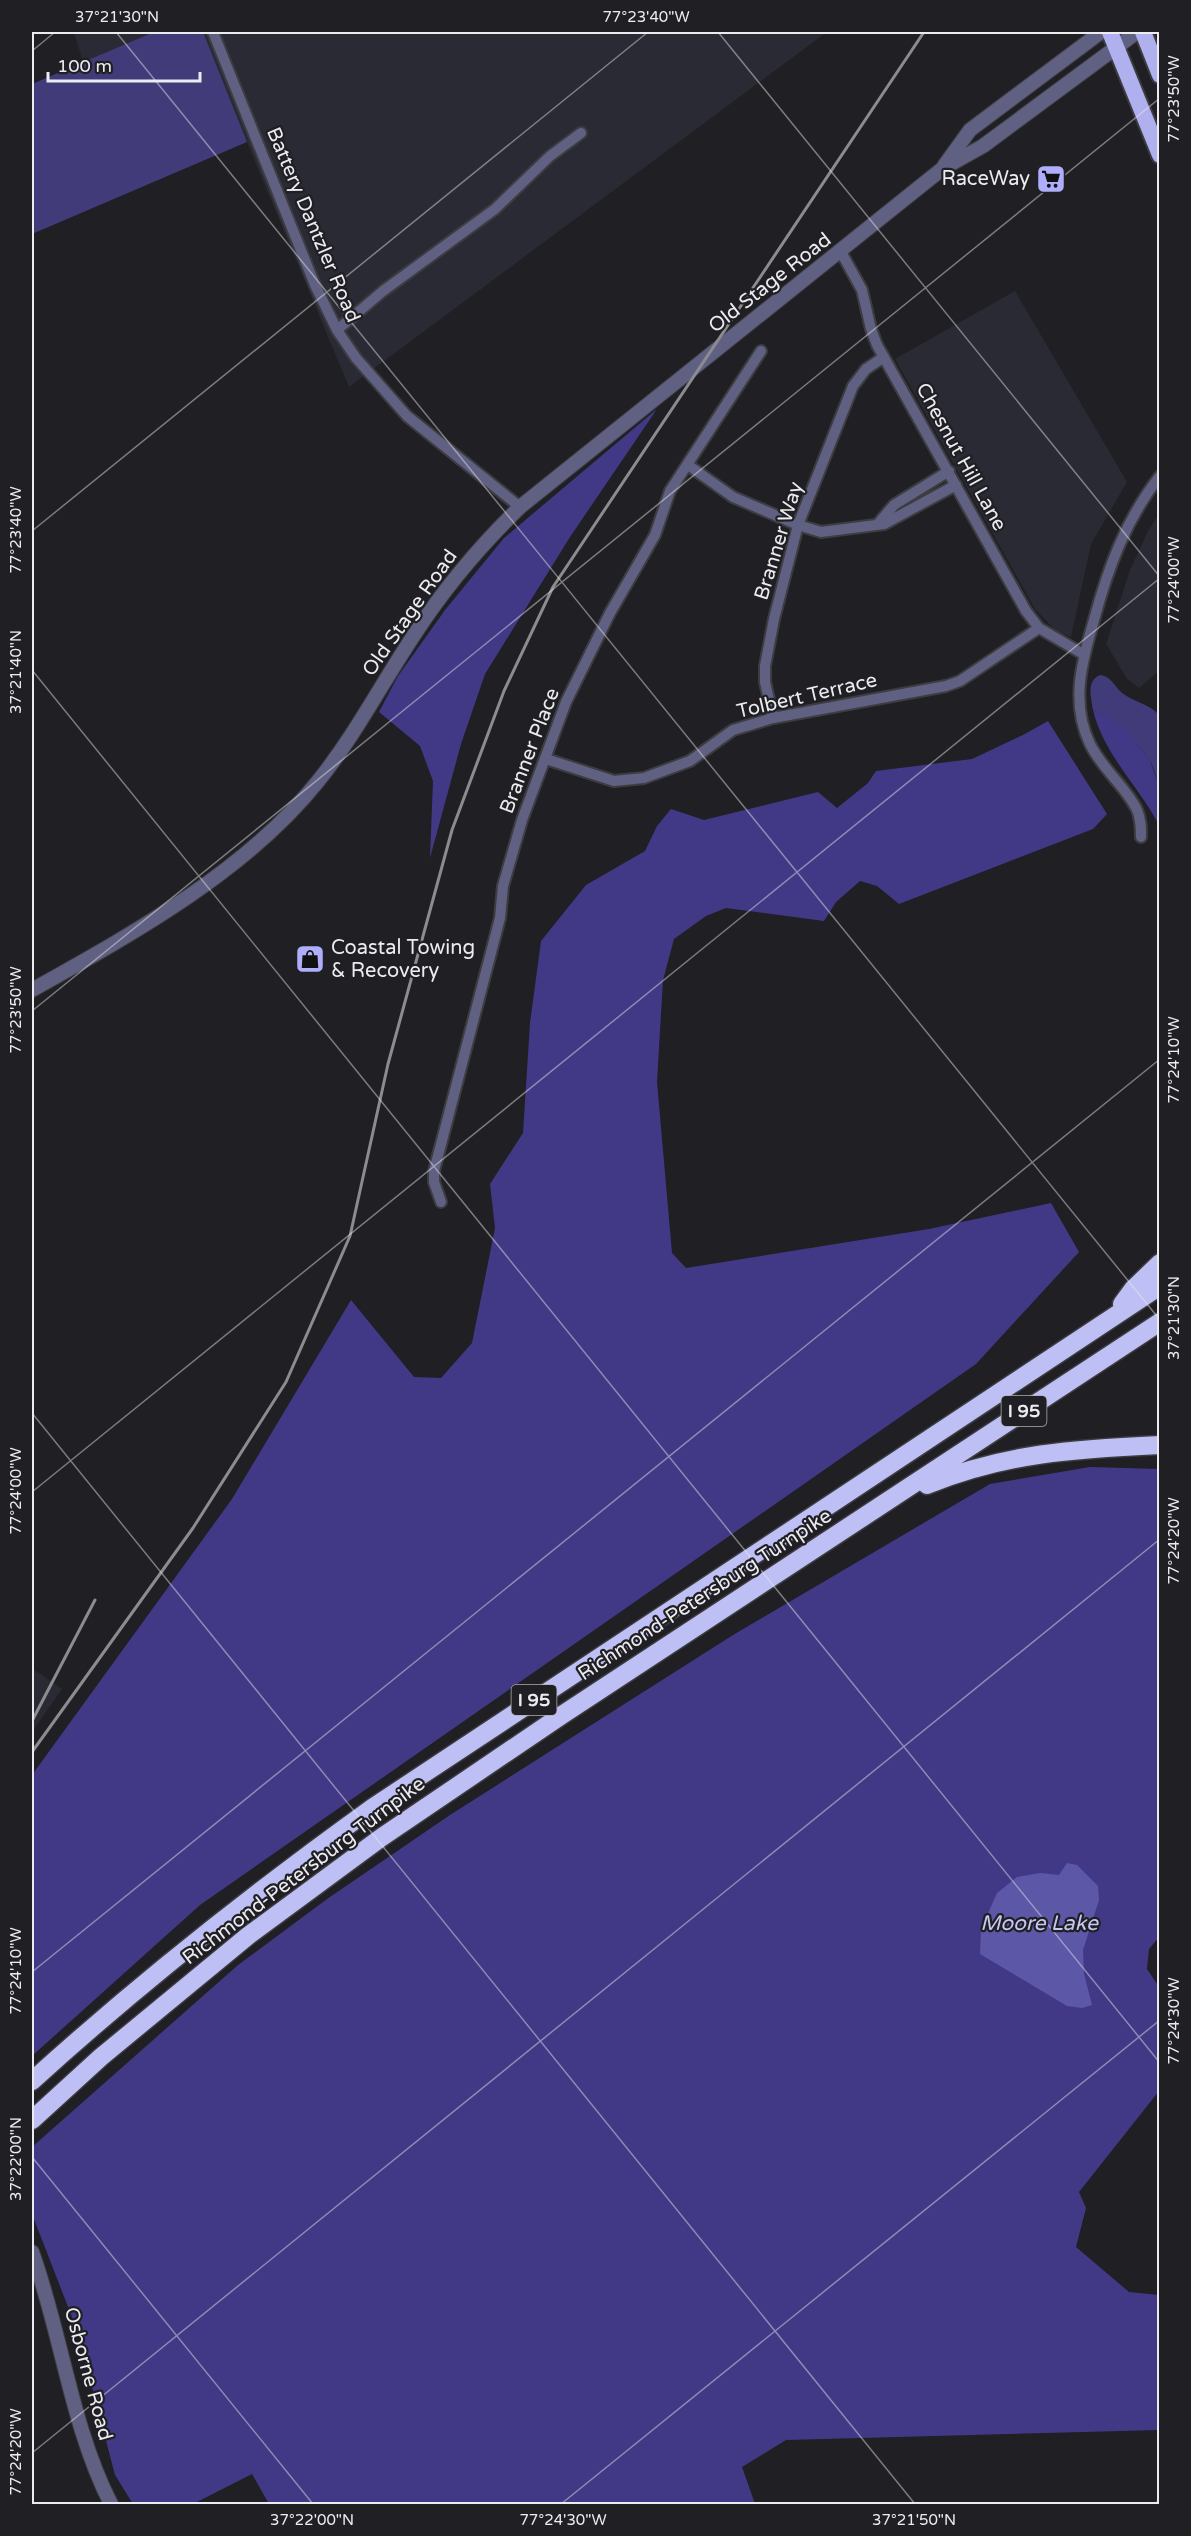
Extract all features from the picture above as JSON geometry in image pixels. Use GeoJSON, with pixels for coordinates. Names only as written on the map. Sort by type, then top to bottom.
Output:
{"type":"FeatureCollection","features":[{"type":"Feature","properties":{"kind":"highway"},"geometry":{"type":"LineString","coordinates":[[1143,32],[1160,75]]}},
{"type":"Feature","properties":{"kind":"highway"},"geometry":{"type":"LineString","coordinates":[[1112,39],[1160,155]]}},
{"type":"Feature","properties":{"kind":"highway"},"geometry":{"type":"LineString","coordinates":[[1114,1316],[1133,1290],[1160,1263]]}},
{"type":"Feature","properties":{"kind":"highway","name":"Richmond-Petersburg Turnpike"},"geometry":{"type":"LineString","coordinates":[[32,2081],[88,2030],[166,1965],[298,1861],[372,1808],[1160,1286]]}},
{"type":"Feature","properties":{"kind":"highway","name":"Richmond-Petersburg Turnpike"},"geometry":{"type":"LineString","coordinates":[[32,2120],[101,2057],[328,1875],[525,1740],[1160,1322]]}},
{"type":"Feature","properties":{"kind":"highway"},"geometry":{"type":"LineString","coordinates":[[889,1501],[977,1466],[1022,1456],[1160,1445]]}},
{"type":"Feature","properties":{"kind":"street","name":"Battery Dantzler Road"},"geometry":{"type":"LineString","coordinates":[[213,32],[311,276],[337,330],[363,368],[394,405],[520,507]]}},
{"type":"Feature","properties":{"kind":"street","name":"Old Stage Road"},"geometry":{"type":"LineString","coordinates":[[942,169],[970,130],[1101,32]]}},
{"type":"Feature","properties":{"kind":"street","name":"Old Stage Road"},"geometry":{"type":"LineString","coordinates":[[32,990],[218,876],[272,832],[314,786],[345,745],[439,599],[491,535],[520,507],[942,169],[983,146],[1112,39],[1137,32]]}},
{"type":"Feature","properties":{"kind":"street"},"geometry":{"type":"LineString","coordinates":[[337,330],[382,291],[495,209],[550,156],[581,132]]}},
{"type":"Feature","properties":{"kind":"street","name":"Chesnut Hill Lane"},"geometry":{"type":"LineString","coordinates":[[841,252],[862,290],[871,329],[884,357],[1026,611],[1039,628],[1083,654]]}},
{"type":"Feature","properties":{"kind":"street","name":"Branner Place"},"geometry":{"type":"LineString","coordinates":[[441,1202],[434,1182],[434,1172],[500,918],[508,864],[570,692],[610,613],[655,535],[670,491],[761,351]]}},
{"type":"Feature","properties":{"kind":"street","name":"Branner Way"},"geometry":{"type":"LineString","coordinates":[[773,718],[765,682],[765,666],[774,619],[798,525],[853,386],[866,369],[884,357]]}},
{"type":"Feature","properties":{"kind":"street"},"geometry":{"type":"LineString","coordinates":[[688,465],[733,497],[798,525],[821,532],[884,524],[956,485]]}},
{"type":"Feature","properties":{"kind":"street"},"geometry":{"type":"LineString","coordinates":[[877,525],[894,504],[949,471]]}},
{"type":"Feature","properties":{"kind":"street"},"geometry":{"type":"LineString","coordinates":[[1142,837],[1140,819],[1134,804],[1100,761],[1083,724],[1079,683],[1083,654],[1112,560],[1136,511],[1160,476]]}},
{"type":"Feature","properties":{"kind":"street","name":"Tolbert Terrace"},"geometry":{"type":"LineString","coordinates":[[546,759],[614,781],[644,778],[690,761],[733,730],[773,718],[946,686],[960,681],[1039,628]]}},
{"type":"Feature","properties":{"kind":"street","name":"Osborne Road"},"geometry":{"type":"LineString","coordinates":[[32,2252],[46,2290],[82,2432],[111,2505]]}},
{"type":"Feature","properties":{"kind":"shaded area"},"geometry":{"type":"Polygon","coordinates":[[[74,32],[191,32],[87,76],[74,32]]]}},
{"type":"Feature","properties":{"kind":"shaded area"},"geometry":{"type":"Polygon","coordinates":[[[154,32],[203,32],[247,142],[32,234],[32,84],[154,32]]]}},
{"type":"Feature","properties":{"kind":"shaded area"},"geometry":{"type":"Polygon","coordinates":[[[201,32],[827,32],[349,387],[201,32]]]}},
{"type":"Feature","properties":{"kind":"shaded area"},"geometry":{"type":"Polygon","coordinates":[[[1015,291],[1127,482],[1091,544],[1071,637],[1055,630],[1035,609],[895,359],[1015,291]]]}},
{"type":"Feature","properties":{"kind":"shaded area"},"geometry":{"type":"Polygon","coordinates":[[[657,409],[570,537],[485,674],[461,744],[430,858],[433,781],[420,746],[379,712],[398,676],[445,610],[504,538],[657,409]]]}},
{"type":"Feature","properties":{"kind":"shaded area"},"geometry":{"type":"Polygon","coordinates":[[[1159,514],[1159,671],[1139,688],[1127,679],[1106,644],[1130,570],[1148,531],[1159,514]]]}},
{"type":"Feature","properties":{"kind":"shaded area"},"geometry":{"type":"Polygon","coordinates":[[[1100,675],[1110,679],[1122,693],[1151,708],[1160,716],[1159,786],[1151,763],[1131,737],[1093,710],[1091,685],[1100,675]]]}},
{"type":"Feature","properties":{"kind":"shaded area"},"geometry":{"type":"Polygon","coordinates":[[[1093,710],[1115,721],[1130,734],[1150,761],[1159,786],[1159,825],[1113,756],[1093,710]]]}},
{"type":"Feature","properties":{"kind":"shaded area"},"geometry":{"type":"Polygon","coordinates":[[[1048,721],[1107,814],[1093,829],[899,904],[877,886],[860,881],[836,902],[824,921],[726,908],[706,916],[674,939],[663,980],[657,1082],[672,1253],[686,1268],[929,1229],[1051,1203],[1079,1252],[976,1364],[200,1905],[32,2056],[32,1775],[232,1499],[351,1300],[414,1377],[441,1378],[472,1343],[495,1228],[490,1184],[523,1133],[530,1023],[541,941],[586,885],[645,851],[657,826],[671,809],[704,820],[818,792],[837,808],[868,783],[876,771],[972,759],[1048,721]]]}},
{"type":"Feature","properties":{"kind":"shaded area"},"geometry":{"type":"Polygon","coordinates":[[[1090,1467],[1159,1469],[1160,1936],[1149,1949],[1147,1969],[1159,1987],[1159,2091],[1079,2192],[1086,2208],[1076,2247],[1129,2292],[1159,2295],[1159,2430],[786,2440],[742,2467],[755,2504],[269,2504],[252,2474],[193,2504],[133,2504],[115,2475],[77,2330],[32,2214],[32,2147],[238,1965],[327,1899],[450,1815],[733,1635],[990,1484],[1090,1467]]]}},
{"type":"Feature","properties":{"kind":"shaded area"},"geometry":{"type":"Polygon","coordinates":[[[32,1668],[62,1689],[32,1732],[32,1668]]]}},
{"type":"Feature","properties":{"kind":"water","name":"Moore Lake"},"geometry":{"type":"Polygon","coordinates":[[[1067,1863],[1077,1865],[1098,1886],[1099,1900],[1083,1950],[1084,1974],[1092,2005],[1082,2008],[1067,2006],[980,1954],[981,1929],[997,1893],[1017,1877],[1040,1873],[1059,1875],[1067,1863]]]}},
{"type":"Feature","properties":{"kind":"railway"},"geometry":{"type":"LineString","coordinates":[[32,1752],[193,1528],[286,1382],[350,1236],[388,1064],[452,830],[504,691],[553,587],[924,32]]}},
{"type":"Feature","properties":{"kind":"railway"},"geometry":{"type":"LineString","coordinates":[[32,1721],[95,1600]]}},
{"type":"Feature","properties":{"kind":"place","name":"RaceWay"},"geometry":{"type":"Point","coordinates":[1051,179]}},
{"type":"Feature","properties":{"kind":"place","name":"Coastal Towing & Recovery"},"geometry":{"type":"Point","coordinates":[310,959]}}]}
